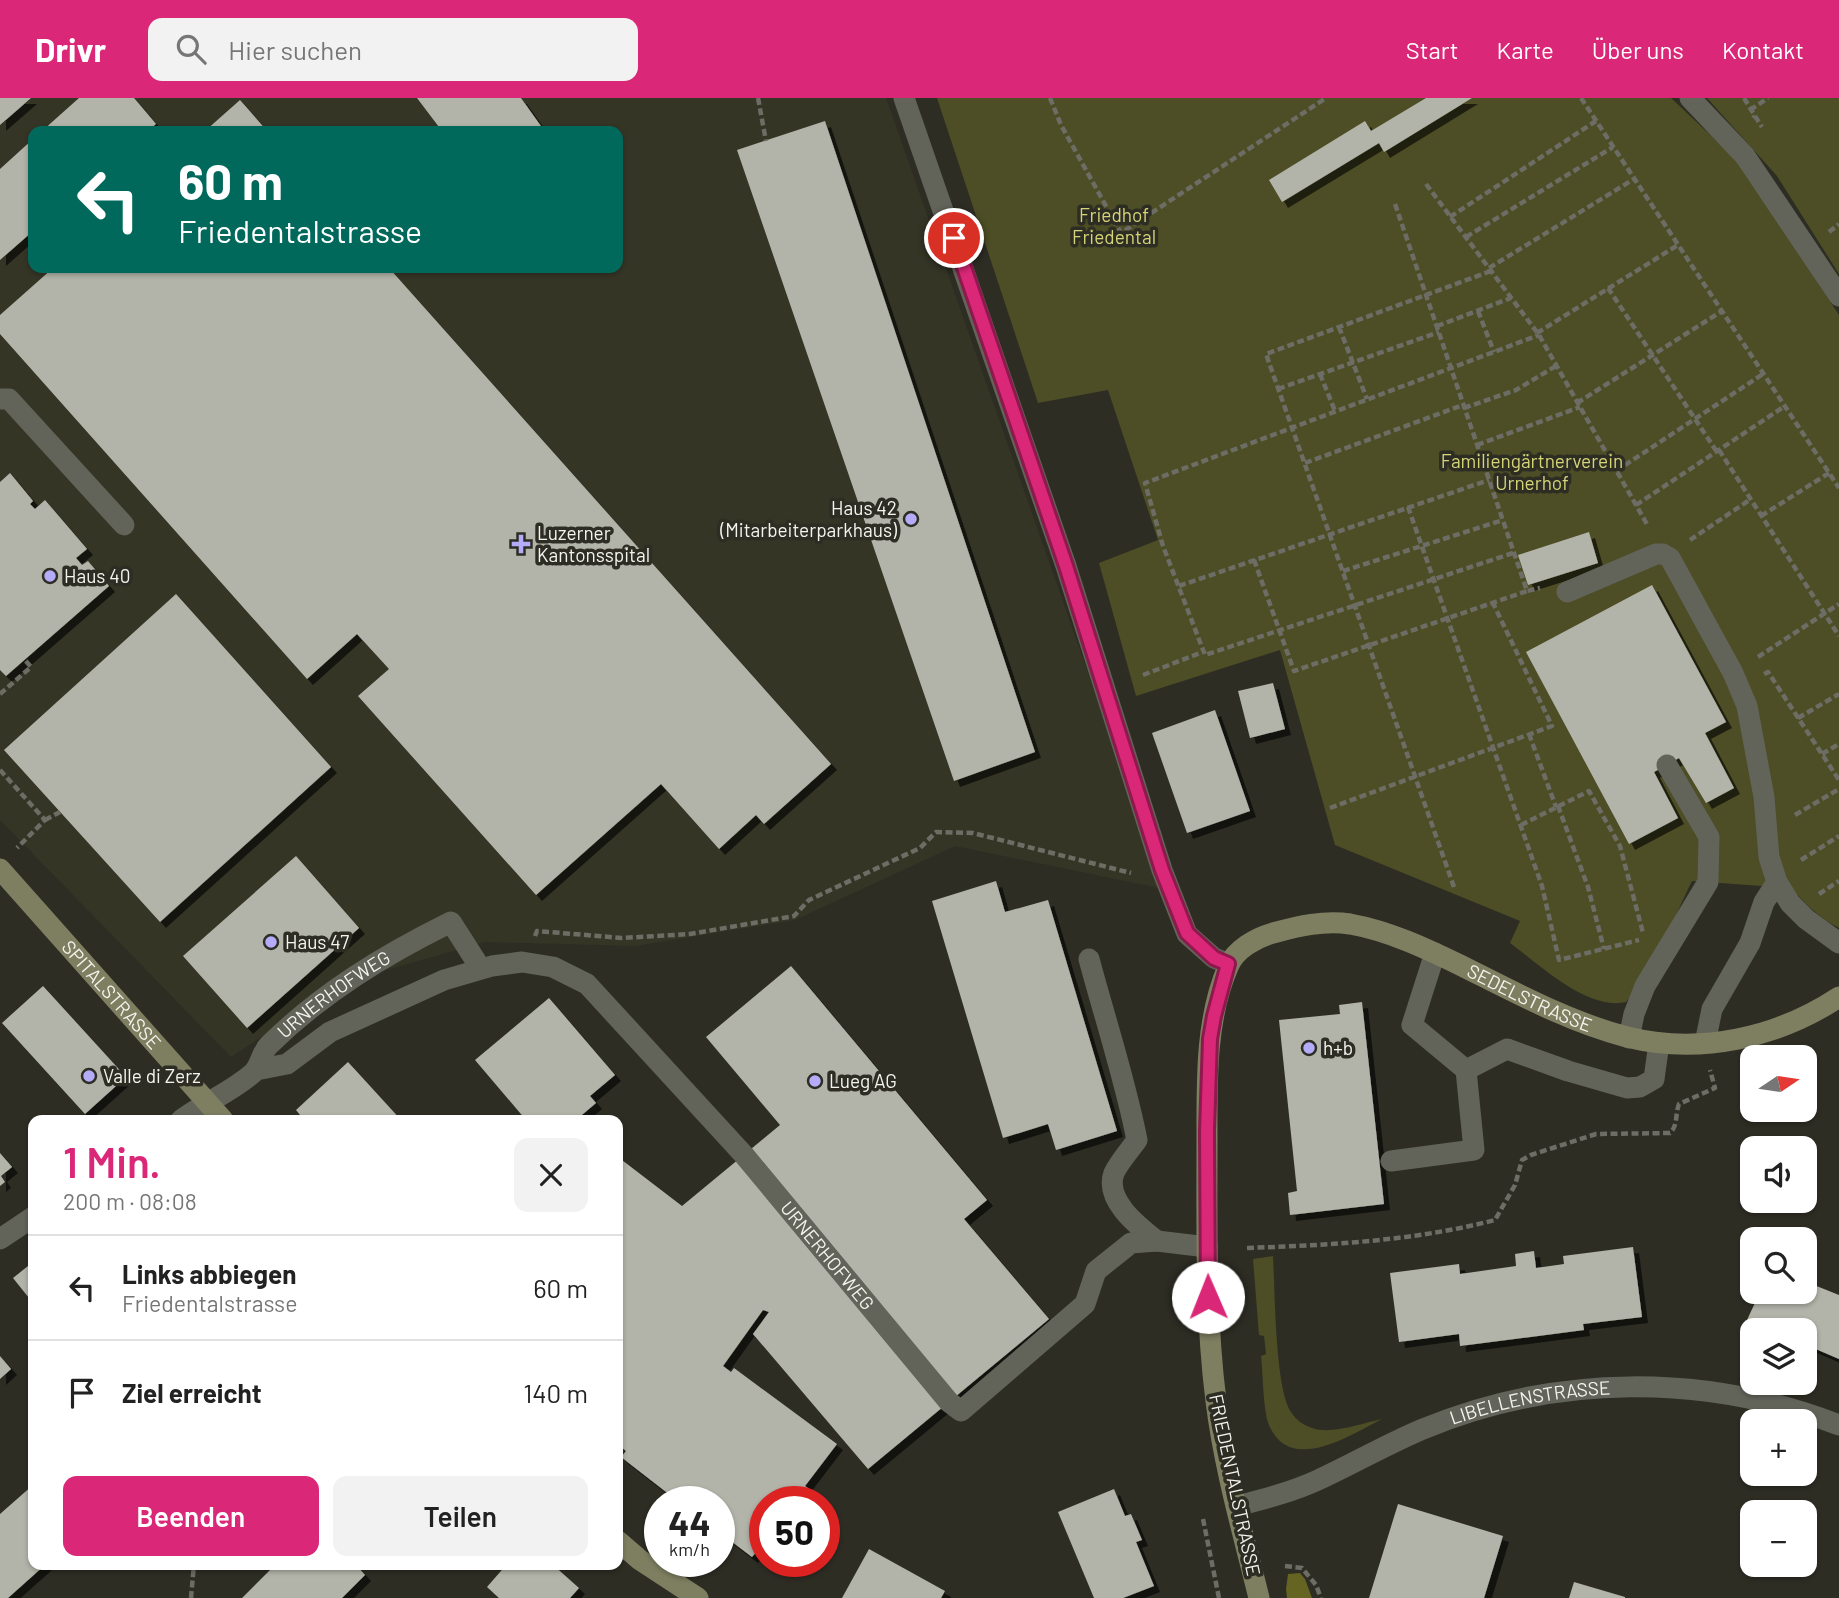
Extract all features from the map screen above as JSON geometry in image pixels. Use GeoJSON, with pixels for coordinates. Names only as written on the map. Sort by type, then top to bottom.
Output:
{"type":"FeatureCollection","features":[{"type":"Feature","properties":{"kind":"main road","name":"SPITALSTRASSE"},"geometry":{"type":"LineString","coordinates":[[0,869],[218,1115]]}},
{"type":"Feature","properties":{"kind":"main road","name":"SEDELSTRASSE"},"geometry":{"type":"LineString","coordinates":[[1228,964],[1245,947],[1259,938],[1318,923],[1350,924],[1388,934],[1435,953],[1576,1020],[1629,1038],[1659,1043],[1705,1043],[1739,1039],[1775,1030],[1838,1000]]}},
{"type":"Feature","properties":{"kind":"main road","name":"FRIEDENTALSTRASSE"},"geometry":{"type":"LineString","coordinates":[[1228,964],[1210,1039],[1207,1247],[1211,1352],[1221,1437],[1259,1598]]}},
{"type":"Feature","properties":{"kind":"main road"},"geometry":{"type":"LineString","coordinates":[[623,1545],[640,1560],[698,1598]]}},
{"type":"Feature","properties":{"kind":"street"},"geometry":{"type":"LineString","coordinates":[[904,98],[1066,566],[1162,870],[1187,933],[1214,958],[1228,964]]}},
{"type":"Feature","properties":{"kind":"street"},"geometry":{"type":"LineString","coordinates":[[1689,98],[1745,156],[1839,296]]}},
{"type":"Feature","properties":{"kind":"street"},"geometry":{"type":"LineString","coordinates":[[0,399],[9,399],[124,525]]}},
{"type":"Feature","properties":{"kind":"street"},"geometry":{"type":"LineString","coordinates":[[1567,592],[1656,554],[1670,558],[1740,689],[1746,706],[1764,797],[1769,857],[1777,882],[1790,903],[1806,919],[1839,943]]}},
{"type":"Feature","properties":{"kind":"street"},"geometry":{"type":"LineString","coordinates":[[1629,1038],[1634,1014],[1645,986],[1708,882],[1709,837],[1667,765]]}},
{"type":"Feature","properties":{"kind":"street"},"geometry":{"type":"LineString","coordinates":[[1705,1043],[1712,1009],[1749,943],[1764,902],[1777,882]]}},
{"type":"Feature","properties":{"kind":"street","name":"URNERHOFWEG"},"geometry":{"type":"LineString","coordinates":[[189,1115],[256,1070],[266,1048],[330,992],[400,947],[451,922],[481,969]]}},
{"type":"Feature","properties":{"kind":"street"},"geometry":{"type":"LineString","coordinates":[[1391,1161],[1474,1150],[1466,1070],[1412,1026],[1435,953]]}},
{"type":"Feature","properties":{"kind":"street"},"geometry":{"type":"LineString","coordinates":[[1089,959],[1110,1037],[1128,1090],[1137,1140],[1114,1173],[1113,1186],[1117,1202],[1141,1229],[1157,1241],[1207,1247]]}},
{"type":"Feature","properties":{"kind":"street","name":"URNERHOFWEG"},"geometry":{"type":"LineString","coordinates":[[256,1070],[287,1064],[330,1032],[444,980],[481,969],[522,962],[553,967],[587,984],[744,1155],[949,1402],[961,1411],[1085,1304],[1097,1271],[1131,1243],[1157,1241]]}},
{"type":"Feature","properties":{"kind":"street"},"geometry":{"type":"LineString","coordinates":[[1466,1070],[1507,1049],[1627,1088],[1640,1087],[1654,1079],[1659,1043]]}},
{"type":"Feature","properties":{"kind":"street"},"geometry":{"type":"LineString","coordinates":[[0,1239],[28,1220]]}},
{"type":"Feature","properties":{"kind":"street","name":"LIBELLENSTRASSE"},"geometry":{"type":"LineString","coordinates":[[1237,1506],[1315,1482],[1421,1430],[1456,1416],[1528,1397],[1570,1390],[1650,1386],[1688,1388],[1778,1405],[1839,1425]]}},
{"type":"Feature","properties":{"kind":"path"},"geometry":{"type":"LineString","coordinates":[[758,98],[766,141]]}},
{"type":"Feature","properties":{"kind":"path"},"geometry":{"type":"LineString","coordinates":[[1050,98],[1061,125],[1121,233],[1326,98]]}},
{"type":"Feature","properties":{"kind":"path"},"geometry":{"type":"LineString","coordinates":[[1581,98],[1839,488]]}},
{"type":"Feature","properties":{"kind":"path"},"geometry":{"type":"LineString","coordinates":[[1750,110],[1768,98]]}},
{"type":"Feature","properties":{"kind":"path"},"geometry":{"type":"LineString","coordinates":[[1450,217],[1596,121]]}},
{"type":"Feature","properties":{"kind":"path"},"geometry":{"type":"LineString","coordinates":[[1466,237],[1613,147]]}},
{"type":"Feature","properties":{"kind":"path"},"geometry":{"type":"LineString","coordinates":[[1454,887],[1266,354],[1490,270],[1634,179]]}},
{"type":"Feature","properties":{"kind":"path"},"geometry":{"type":"LineString","coordinates":[[1426,184],[1538,334],[1665,555],[1751,499]]}},
{"type":"Feature","properties":{"kind":"path"},"geometry":{"type":"LineString","coordinates":[[1395,204],[1527,591]]}},
{"type":"Feature","properties":{"kind":"path"},"geometry":{"type":"LineString","coordinates":[[1828,232],[1839,225]]}},
{"type":"Feature","properties":{"kind":"path"},"geometry":{"type":"LineString","coordinates":[[1513,552],[1205,655],[1163,546],[1144,483],[1538,334],[1678,245]]}},
{"type":"Feature","properties":{"kind":"path"},"geometry":{"type":"LineString","coordinates":[[1608,288],[1751,499],[1839,636]]}},
{"type":"Feature","properties":{"kind":"path"},"geometry":{"type":"LineString","coordinates":[[1278,389],[1353,363],[1511,298]]}},
{"type":"Feature","properties":{"kind":"path"},"geometry":{"type":"LineString","coordinates":[[1477,445],[1578,405],[1722,310]]}},
{"type":"Feature","properties":{"kind":"path"},"geometry":{"type":"LineString","coordinates":[[1478,311],[1494,352]]}},
{"type":"Feature","properties":{"kind":"path"},"geometry":{"type":"LineString","coordinates":[[1339,327],[1367,399]]}},
{"type":"Feature","properties":{"kind":"path"},"geometry":{"type":"LineString","coordinates":[[1305,463],[1516,390],[1556,366]]}},
{"type":"Feature","properties":{"kind":"path"},"geometry":{"type":"LineString","coordinates":[[1320,374],[1335,411]]}},
{"type":"Feature","properties":{"kind":"path"},"geometry":{"type":"LineString","coordinates":[[1616,471],[1763,374]]}},
{"type":"Feature","properties":{"kind":"path"},"geometry":{"type":"LineString","coordinates":[[1636,505],[1785,407]]}},
{"type":"Feature","properties":{"kind":"path"},"geometry":{"type":"LineString","coordinates":[[1761,516],[1829,473]]}},
{"type":"Feature","properties":{"kind":"path"},"geometry":{"type":"LineString","coordinates":[[1179,586],[1489,480]]}},
{"type":"Feature","properties":{"kind":"path"},"geometry":{"type":"LineString","coordinates":[[1408,507],[1542,886],[1559,960],[1645,939],[1620,846],[1588,791],[1521,825]]}},
{"type":"Feature","properties":{"kind":"path"},"geometry":{"type":"LineString","coordinates":[[1343,571],[1503,520]]}},
{"type":"Feature","properties":{"kind":"path"},"geometry":{"type":"LineString","coordinates":[[1254,560],[1294,671],[1527,591],[1553,586],[1567,592]]}},
{"type":"Feature","properties":{"kind":"path"},"geometry":{"type":"LineString","coordinates":[[1330,808],[1552,726],[1493,603]]}},
{"type":"Feature","properties":{"kind":"path"},"geometry":{"type":"LineString","coordinates":[[1839,604],[1758,656],[1839,780]]}},
{"type":"Feature","properties":{"kind":"path"},"geometry":{"type":"LineString","coordinates":[[1143,675],[1203,652]]}},
{"type":"Feature","properties":{"kind":"path"},"geometry":{"type":"LineString","coordinates":[[0,694],[32,667],[24,659]]}},
{"type":"Feature","properties":{"kind":"path"},"geometry":{"type":"LineString","coordinates":[[1740,689],[1768,672]]}},
{"type":"Feature","properties":{"kind":"path"},"geometry":{"type":"LineString","coordinates":[[1798,718],[1839,694]]}},
{"type":"Feature","properties":{"kind":"path"},"geometry":{"type":"LineString","coordinates":[[1529,734],[1588,887],[1604,949]]}},
{"type":"Feature","properties":{"kind":"path"},"geometry":{"type":"LineString","coordinates":[[1822,754],[1839,744]]}},
{"type":"Feature","properties":{"kind":"path"},"geometry":{"type":"LineString","coordinates":[[0,770],[45,820]]}},
{"type":"Feature","properties":{"kind":"path"},"geometry":{"type":"LineString","coordinates":[[1786,820],[1839,789]]}},
{"type":"Feature","properties":{"kind":"path"},"geometry":{"type":"LineString","coordinates":[[16,849],[45,820],[60,812]]}},
{"type":"Feature","properties":{"kind":"path"},"geometry":{"type":"LineString","coordinates":[[522,962],[537,931],[635,937],[690,934],[794,916],[809,900],[920,848],[936,832],[974,834],[1139,875],[1162,870]]}},
{"type":"Feature","properties":{"kind":"path"},"geometry":{"type":"LineString","coordinates":[[1792,866],[1839,836]]}},
{"type":"Feature","properties":{"kind":"path"},"geometry":{"type":"LineString","coordinates":[[1816,896],[1839,881]]}},
{"type":"Feature","properties":{"kind":"path"},"geometry":{"type":"LineString","coordinates":[[1247,1248],[1337,1244],[1457,1230],[1495,1220],[1515,1185],[1522,1160],[1597,1134],[1670,1133],[1675,1125],[1675,1112],[1679,1104],[1715,1088],[1709,1065]]}},
{"type":"Feature","properties":{"kind":"path"},"geometry":{"type":"LineString","coordinates":[[1203,1520],[1219,1598]]}},
{"type":"Feature","properties":{"kind":"path"},"geometry":{"type":"LineString","coordinates":[[1285,1566],[1302,1568],[1316,1585],[1321,1598]]}},
{"type":"Feature","properties":{"kind":"path"},"geometry":{"type":"LineString","coordinates":[[191,1598],[193,1570]]}},
{"type":"Feature","properties":{"kind":"shaded area","name":"Luzerner Kantonsspital"},"geometry":{"type":"Polygon","coordinates":[[[0,98],[886,98],[1164,889],[955,846],[795,920],[635,946],[485,942],[344,982],[231,1057],[0,820],[0,98]]]}},
{"type":"Feature","properties":{"kind":"shaded area"},"geometry":{"type":"Polygon","coordinates":[[[1300,1573],[1312,1598],[1287,1598],[1288,1574],[1300,1573]]]}},
{"type":"Feature","properties":{"kind":"green space","name":"Familiengärtnerverein Urnerhof"},"geometry":{"type":"Polygon","coordinates":[[[937,98],[1671,98],[1737,160],[1839,315],[1839,928],[1807,905],[1791,888],[1692,881],[1655,960],[1626,1002],[1596,1000],[1565,984],[1510,943],[1520,921],[1335,845],[1280,650],[1136,696],[1099,563],[1158,540],[1108,390],[1038,403],[937,98]]]}},
{"type":"Feature","properties":{"kind":"green space"},"geometry":{"type":"Polygon","coordinates":[[[1707,98],[1839,98],[1839,274],[1777,176],[1707,98]]]}},
{"type":"Feature","properties":{"kind":"green space"},"geometry":{"type":"Polygon","coordinates":[[[1273,1256],[1279,1361],[1286,1400],[1291,1412],[1303,1424],[1320,1430],[1338,1429],[1382,1419],[1322,1447],[1291,1447],[1279,1440],[1267,1419],[1261,1356],[1266,1354],[1264,1336],[1259,1335],[1253,1259],[1273,1256]]]}},
{"type":"Feature","properties":{"kind":"building"},"geometry":{"type":"Polygon","coordinates":[[[0,98],[31,98],[0,125],[0,98]]]}},
{"type":"Feature","properties":{"kind":"building"},"geometry":{"type":"Polygon","coordinates":[[[79,98],[134,98],[156,124],[153,126],[48,126],[79,98]]]}},
{"type":"Feature","properties":{"kind":"building"},"geometry":{"type":"Polygon","coordinates":[[[417,98],[521,98],[541,126],[438,126],[417,98]]]}},
{"type":"Feature","properties":{"kind":"building"},"geometry":{"type":"Polygon","coordinates":[[[1426,98],[1472,98],[1384,152],[1379,143],[1282,202],[1269,180],[1365,121],[1371,131],[1426,98]]]}},
{"type":"Feature","properties":{"kind":"building"},"geometry":{"type":"Polygon","coordinates":[[[240,100],[263,126],[211,126],[240,100]]]}},
{"type":"Feature","properties":{"kind":"building","name":"Haus 42 (Mitarbeiterparkhaus)"},"geometry":{"type":"Polygon","coordinates":[[[825,121],[1035,752],[954,781],[737,150],[825,121]]]}},
{"type":"Feature","properties":{"kind":"building"},"geometry":{"type":"Polygon","coordinates":[[[28,144],[28,235],[0,260],[0,169],[28,144]]]}},
{"type":"Feature","properties":{"kind":"building"},"geometry":{"type":"Polygon","coordinates":[[[47,273],[393,273],[831,764],[764,824],[756,815],[719,849],[661,784],[536,895],[358,696],[389,669],[357,634],[307,679],[0,334],[0,315],[47,273]]]}},
{"type":"Feature","properties":{"kind":"building","name":"Haus 40"},"geometry":{"type":"Polygon","coordinates":[[[10,473],[33,501],[30,504],[35,509],[45,500],[87,549],[76,558],[82,565],[88,561],[109,586],[6,676],[0,670],[0,482],[10,473]]]}},
{"type":"Feature","properties":{"kind":"building"},"geometry":{"type":"Polygon","coordinates":[[[1589,532],[1598,563],[1528,585],[1518,555],[1589,532]]]}},
{"type":"Feature","properties":{"kind":"building"},"geometry":{"type":"Polygon","coordinates":[[[1652,585],[1726,722],[1705,733],[1734,788],[1706,803],[1679,758],[1654,772],[1678,818],[1629,844],[1526,652],[1652,585]]]}},
{"type":"Feature","properties":{"kind":"building"},"geometry":{"type":"Polygon","coordinates":[[[176,594],[331,767],[160,922],[4,750],[176,594]]]}},
{"type":"Feature","properties":{"kind":"building"},"geometry":{"type":"Polygon","coordinates":[[[1273,683],[1285,729],[1250,738],[1238,691],[1273,683]]]}},
{"type":"Feature","properties":{"kind":"building"},"geometry":{"type":"Polygon","coordinates":[[[1215,710],[1250,811],[1187,833],[1152,733],[1215,710]]]}},
{"type":"Feature","properties":{"kind":"building","name":"Haus 47"},"geometry":{"type":"Polygon","coordinates":[[[296,856],[359,928],[247,1028],[183,956],[296,856]]]}},
{"type":"Feature","properties":{"kind":"building"},"geometry":{"type":"Polygon","coordinates":[[[996,881],[1005,912],[1048,900],[1117,1131],[1056,1150],[1048,1124],[1003,1138],[932,901],[996,881]]]}},
{"type":"Feature","properties":{"kind":"building"},"geometry":{"type":"Polygon","coordinates":[[[791,966],[987,1200],[964,1219],[1049,1319],[868,1469],[753,1334],[769,1312],[763,1310],[723,1366],[731,1372],[734,1368],[837,1444],[805,1486],[749,1486],[749,1555],[735,1544],[735,1486],[658,1486],[623,1459],[626,1451],[623,1449],[623,1161],[682,1206],[780,1125],[706,1037],[791,966]]]}},
{"type":"Feature","properties":{"kind":"building"},"geometry":{"type":"Polygon","coordinates":[[[43,986],[126,1077],[85,1114],[2,1023],[43,986]]]}},
{"type":"Feature","properties":{"kind":"building"},"geometry":{"type":"Polygon","coordinates":[[[549,998],[615,1075],[590,1096],[596,1103],[582,1115],[522,1115],[475,1060],[549,998]]]}},
{"type":"Feature","properties":{"kind":"building"},"geometry":{"type":"Polygon","coordinates":[[[1362,1002],[1384,1204],[1290,1215],[1288,1193],[1297,1191],[1279,1020],[1340,1014],[1339,1005],[1362,1002]]]}},
{"type":"Feature","properties":{"kind":"building"},"geometry":{"type":"Polygon","coordinates":[[[348,1062],[396,1115],[300,1115],[296,1110],[348,1062]]]}},
{"type":"Feature","properties":{"kind":"building"},"geometry":{"type":"Polygon","coordinates":[[[0,1153],[12,1167],[1,1176],[5,1182],[0,1186],[0,1153]]]}},
{"type":"Feature","properties":{"kind":"building"},"geometry":{"type":"Polygon","coordinates":[[[1633,1247],[1642,1317],[1583,1324],[1584,1330],[1460,1346],[1459,1334],[1399,1342],[1390,1273],[1459,1264],[1460,1274],[1516,1266],[1515,1254],[1534,1251],[1536,1268],[1564,1264],[1563,1256],[1633,1247]]]}},
{"type":"Feature","properties":{"kind":"building"},"geometry":{"type":"Polygon","coordinates":[[[28,1266],[28,1297],[13,1278],[28,1266]]]}},
{"type":"Feature","properties":{"kind":"building"},"geometry":{"type":"Polygon","coordinates":[[[1817,1286],[1839,1295],[1839,1359],[1817,1350],[1817,1318],[1748,1318],[1754,1304],[1817,1304],[1817,1286]]]}},
{"type":"Feature","properties":{"kind":"building"},"geometry":{"type":"Polygon","coordinates":[[[0,1356],[11,1369],[0,1379],[0,1356]]]}},
{"type":"Feature","properties":{"kind":"building"},"geometry":{"type":"Polygon","coordinates":[[[28,1489],[28,1570],[39,1570],[8,1598],[0,1598],[0,1514],[28,1489]]]}},
{"type":"Feature","properties":{"kind":"building"},"geometry":{"type":"Polygon","coordinates":[[[1114,1489],[1125,1516],[1131,1514],[1142,1540],[1136,1542],[1154,1586],[1123,1598],[1094,1598],[1058,1512],[1114,1489]]]}},
{"type":"Feature","properties":{"kind":"building"},"geometry":{"type":"Polygon","coordinates":[[[1398,1504],[1503,1536],[1484,1598],[1369,1598],[1398,1504]]]}},
{"type":"Feature","properties":{"kind":"building"},"geometry":{"type":"Polygon","coordinates":[[[869,1549],[945,1591],[941,1598],[842,1598],[869,1549]]]}},
{"type":"Feature","properties":{"kind":"building"},"geometry":{"type":"Polygon","coordinates":[[[270,1570],[360,1570],[365,1575],[342,1598],[242,1598],[270,1570]]]}},
{"type":"Feature","properties":{"kind":"building"},"geometry":{"type":"Polygon","coordinates":[[[502,1570],[559,1570],[579,1588],[570,1598],[499,1598],[487,1587],[502,1570]]]}},
{"type":"Feature","properties":{"kind":"building"},"geometry":{"type":"Polygon","coordinates":[[[1574,1582],[1625,1597],[1625,1598],[1569,1598],[1574,1582]]]}},
{"type":"Feature","properties":{"kind":"place","name":"Haus 42 (Mitarbeiterparkhaus)"},"geometry":{"type":"Point","coordinates":[911,519]}},
{"type":"Feature","properties":{"kind":"place","name":"Luzerner Kantonsspital"},"geometry":{"type":"Point","coordinates":[521,544]}},
{"type":"Feature","properties":{"kind":"place","name":"Haus 40"},"geometry":{"type":"Point","coordinates":[50,576]}},
{"type":"Feature","properties":{"kind":"place","name":"Haus 47"},"geometry":{"type":"Point","coordinates":[271,942]}},
{"type":"Feature","properties":{"kind":"place","name":"h+b"},"geometry":{"type":"Point","coordinates":[1309,1048]}},
{"type":"Feature","properties":{"kind":"place","name":"Valle di Zerz"},"geometry":{"type":"Point","coordinates":[89,1076]}},
{"type":"Feature","properties":{"kind":"place","name":"Lueg AG"},"geometry":{"type":"Point","coordinates":[815,1081]}},
{"type":"Feature","properties":{"kind":"route"},"geometry":{"type":"LineString","coordinates":[[954,238],[1066,566],[1162,870],[1187,933],[1214,958],[1228,964],[1210,1039],[1207,1131],[1208,1297]]}},
{"type":"Feature","properties":{"kind":"park label","name":"Friedhof Friedental"},"geometry":{"type":"Point","coordinates":[1114,226]}}]}
